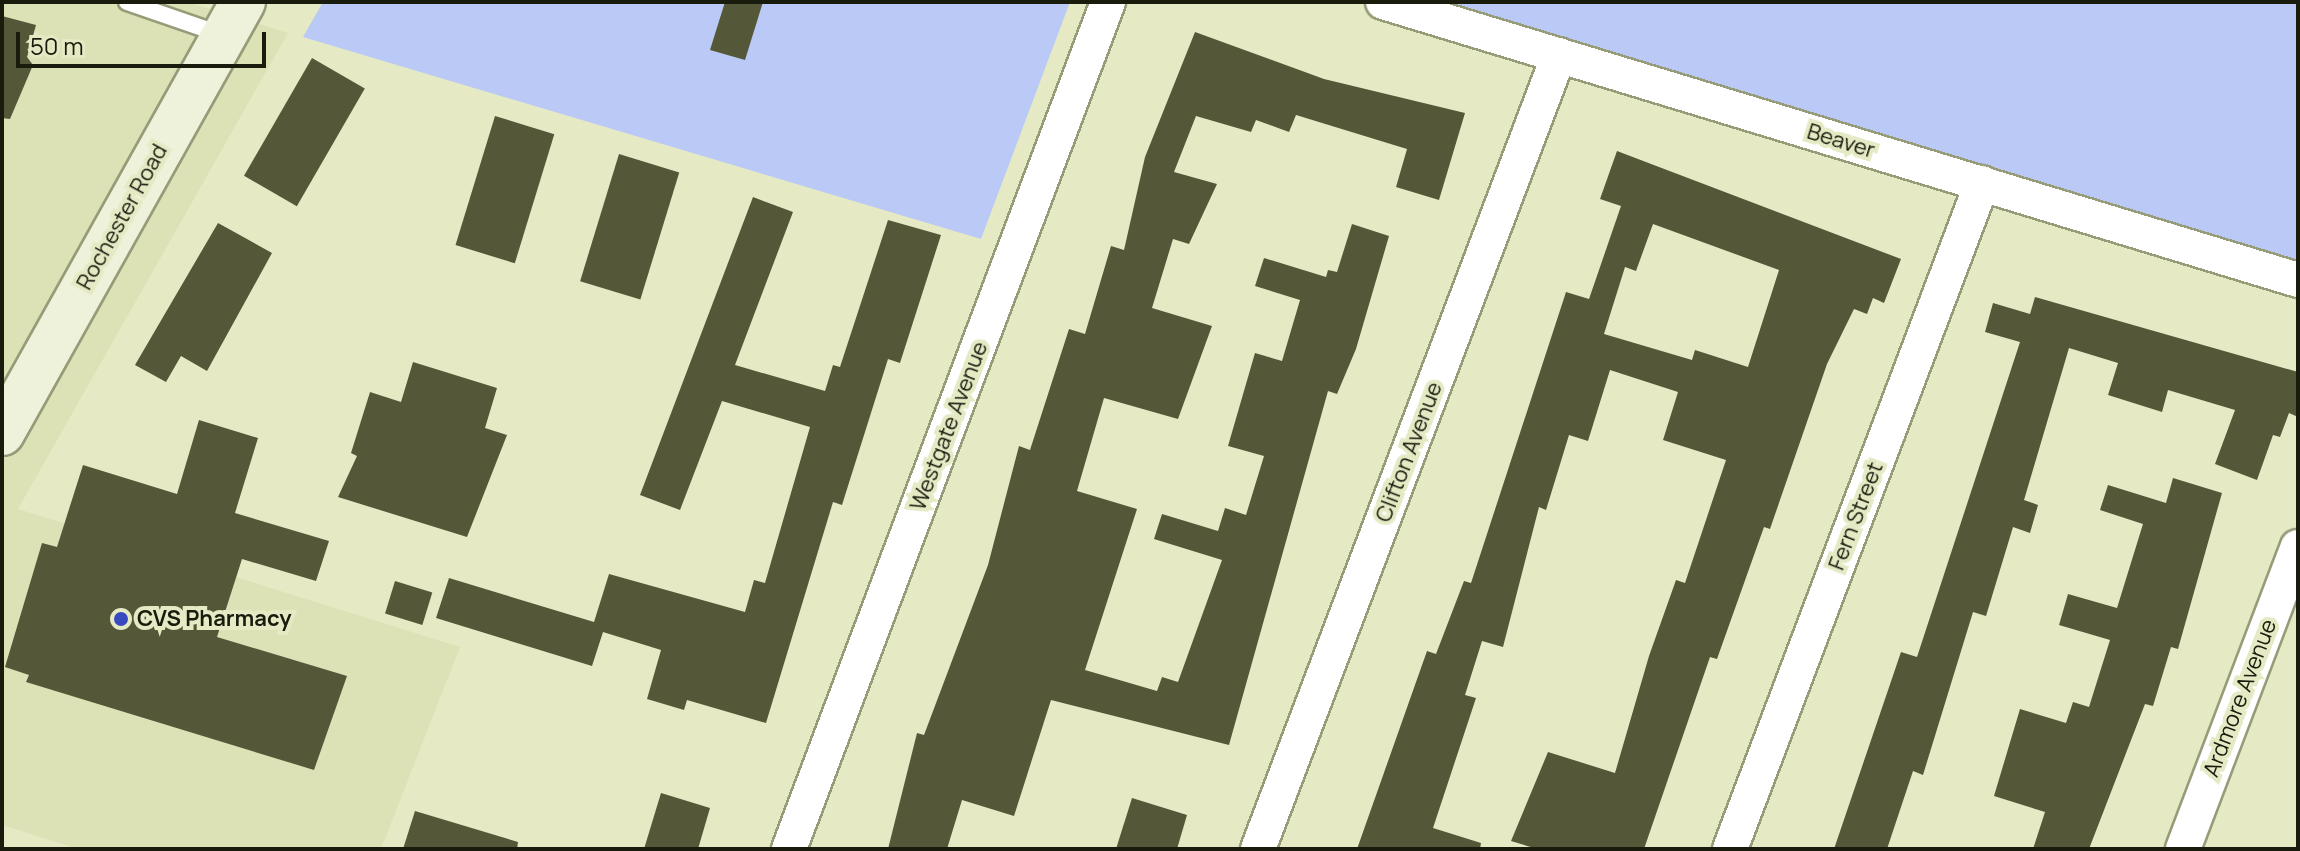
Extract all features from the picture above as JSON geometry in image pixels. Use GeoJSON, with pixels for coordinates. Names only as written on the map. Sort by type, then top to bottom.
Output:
{"type":"FeatureCollection","features":[{"type":"Feature","properties":{"kind":"main road","name":"Rochester Road"},"geometry":{"type":"LineString","coordinates":[[2,433],[234,18]]}},
{"type":"Feature","properties":{"kind":"street","name":"Westgate Avenue"},"geometry":{"type":"LineString","coordinates":[[789,849],[1108,2]]}},
{"type":"Feature","properties":{"kind":"street","name":"Beaver"},"geometry":{"type":"LineString","coordinates":[[1383,2],[2298,280]]}},
{"type":"Feature","properties":{"kind":"street","name":"Clifton Avenue"},"geometry":{"type":"LineString","coordinates":[[1258,849],[1559,55]]}},
{"type":"Feature","properties":{"kind":"street","name":"Fern Street"},"geometry":{"type":"LineString","coordinates":[[1730,849],[1982,183]]}},
{"type":"Feature","properties":{"kind":"street","name":"Ardmore Avenue"},"geometry":{"type":"LineString","coordinates":[[2183,849],[2298,547]]}},
{"type":"Feature","properties":{"kind":"lane"},"geometry":{"type":"LineString","coordinates":[[127,2],[234,18]]}},
{"type":"Feature","properties":{"kind":"shaded area"},"geometry":{"type":"Polygon","coordinates":[[[2,2],[188,2],[288,33],[18,509],[460,647],[381,849],[78,849],[2,825],[2,2]]]}},
{"type":"Feature","properties":{"kind":"shaded area"},"geometry":{"type":"Polygon","coordinates":[[[323,2],[1070,2],[981,239],[303,37],[323,2]]]}},
{"type":"Feature","properties":{"kind":"shaded area"},"geometry":{"type":"Polygon","coordinates":[[[1436,2],[2298,2],[2298,266],[1436,2]]]}},
{"type":"Feature","properties":{"kind":"building"},"geometry":{"type":"Polygon","coordinates":[[[725,2],[763,2],[745,60],[710,50],[725,2]]]}},
{"type":"Feature","properties":{"kind":"building"},"geometry":{"type":"Polygon","coordinates":[[[2,16],[36,25],[27,57],[33,65],[10,119],[2,118],[2,16]]]}},
{"type":"Feature","properties":{"kind":"building"},"geometry":{"type":"Polygon","coordinates":[[[1195,32],[1324,79],[1465,113],[1439,200],[1396,187],[1407,149],[1296,115],[1289,132],[1256,120],[1251,132],[1196,116],[1174,172],[1217,184],[1189,244],[1173,239],[1152,308],[1212,326],[1178,419],[1104,398],[1077,491],[1137,509],[1085,670],[1157,691],[1162,677],[1178,682],[1222,560],[1154,539],[1162,514],[1218,531],[1225,508],[1246,515],[1264,456],[1228,446],[1255,353],[1282,361],[1300,300],[1255,286],[1264,258],[1326,277],[1328,270],[1337,272],[1352,224],[1389,236],[1356,349],[1337,394],[1328,391],[1229,745],[1051,700],[1014,816],[962,800],[947,849],[888,849],[917,733],[924,735],[988,565],[1019,446],[1030,450],[1069,329],[1085,334],[1111,246],[1124,250],[1145,157],[1195,32]]]}},
{"type":"Feature","properties":{"kind":"building"},"geometry":{"type":"Polygon","coordinates":[[[312,58],[365,88],[297,206],[244,176],[312,58]]]}},
{"type":"Feature","properties":{"kind":"building"},"geometry":{"type":"Polygon","coordinates":[[[495,116],[554,134],[515,263],[456,245],[495,116]]]}},
{"type":"Feature","properties":{"kind":"building"},"geometry":{"type":"Polygon","coordinates":[[[1617,151],[1901,259],[1884,303],[1873,298],[1867,314],[1854,309],[1827,364],[1770,529],[1764,527],[1717,659],[1710,657],[1644,849],[1537,849],[1511,841],[1548,752],[1615,773],[1649,656],[1676,580],[1685,583],[1726,460],[1663,440],[1678,392],[1610,370],[1588,441],[1569,435],[1546,510],[1539,507],[1503,647],[1482,641],[1465,695],[1476,698],[1433,828],[1481,843],[1480,849],[1357,849],[1427,651],[1436,654],[1464,581],[1471,583],[1566,292],[1589,299],[1621,206],[1600,199],[1617,151]],[[1653,224],[1636,271],[1625,267],[1604,334],[1692,360],[1695,350],[1748,367],[1779,270],[1653,224]]]}},
{"type":"Feature","properties":{"kind":"building"},"geometry":{"type":"Polygon","coordinates":[[[619,154],[679,172],[640,300],[580,281],[619,154]]]}},
{"type":"Feature","properties":{"kind":"building"},"geometry":{"type":"Polygon","coordinates":[[[753,197],[793,212],[735,365],[825,391],[833,365],[840,367],[888,220],[941,235],[900,363],[888,359],[842,505],[833,502],[766,723],[687,700],[684,710],[647,699],[661,650],[603,632],[592,666],[436,618],[449,578],[594,622],[609,574],[745,612],[754,580],[765,583],[810,427],[722,401],[680,510],[640,495],[753,197]]]}},
{"type":"Feature","properties":{"kind":"building"},"geometry":{"type":"Polygon","coordinates":[[[218,223],[272,253],[207,371],[181,356],[166,382],[135,365],[218,223]]]}},
{"type":"Feature","properties":{"kind":"building"},"geometry":{"type":"Polygon","coordinates":[[[2035,297],[2298,372],[2298,417],[2289,413],[2280,437],[2273,435],[2257,480],[2215,464],[2235,410],[2168,390],[2162,412],[2108,395],[2118,363],[2069,348],[2024,500],[2038,505],[2030,533],[2013,527],[1986,616],[1973,612],[1923,775],[1913,771],[1887,849],[1834,849],[1901,652],[1917,657],[2020,342],[1985,332],[1993,303],[2030,314],[2035,297]]]}},
{"type":"Feature","properties":{"kind":"building"},"geometry":{"type":"Polygon","coordinates":[[[413,362],[497,388],[485,428],[507,435],[467,537],[338,497],[357,456],[351,453],[370,392],[401,402],[413,362]]]}},
{"type":"Feature","properties":{"kind":"building"},"geometry":{"type":"Polygon","coordinates":[[[199,420],[258,438],[235,513],[329,541],[316,581],[242,559],[217,637],[347,676],[314,770],[26,682],[29,675],[5,667],[42,543],[57,547],[83,465],[177,494],[199,420]]]}},
{"type":"Feature","properties":{"kind":"building"},"geometry":{"type":"Polygon","coordinates":[[[2173,478],[2222,493],[2178,649],[2171,647],[2153,706],[2145,704],[2089,849],[2033,849],[2045,812],[1994,796],[2020,709],[2066,723],[2073,702],[2089,707],[2110,640],[2059,625],[2068,594],[2117,608],[2143,524],[2100,510],[2108,485],[2166,503],[2173,478]]]}},
{"type":"Feature","properties":{"kind":"building"},"geometry":{"type":"Polygon","coordinates":[[[395,581],[432,592],[422,625],[385,614],[395,581]]]}},
{"type":"Feature","properties":{"kind":"building"},"geometry":{"type":"Polygon","coordinates":[[[661,793],[710,808],[698,849],[644,849],[661,793]]]}},
{"type":"Feature","properties":{"kind":"building"},"geometry":{"type":"Polygon","coordinates":[[[1132,798],[1187,815],[1177,849],[1116,849],[1132,798]]]}},
{"type":"Feature","properties":{"kind":"building"},"geometry":{"type":"Polygon","coordinates":[[[415,811],[518,842],[517,849],[403,849],[415,811]]]}},
{"type":"Feature","properties":{"kind":"place","name":"CVS Pharmacy"},"geometry":{"type":"Point","coordinates":[121,619]}}]}
